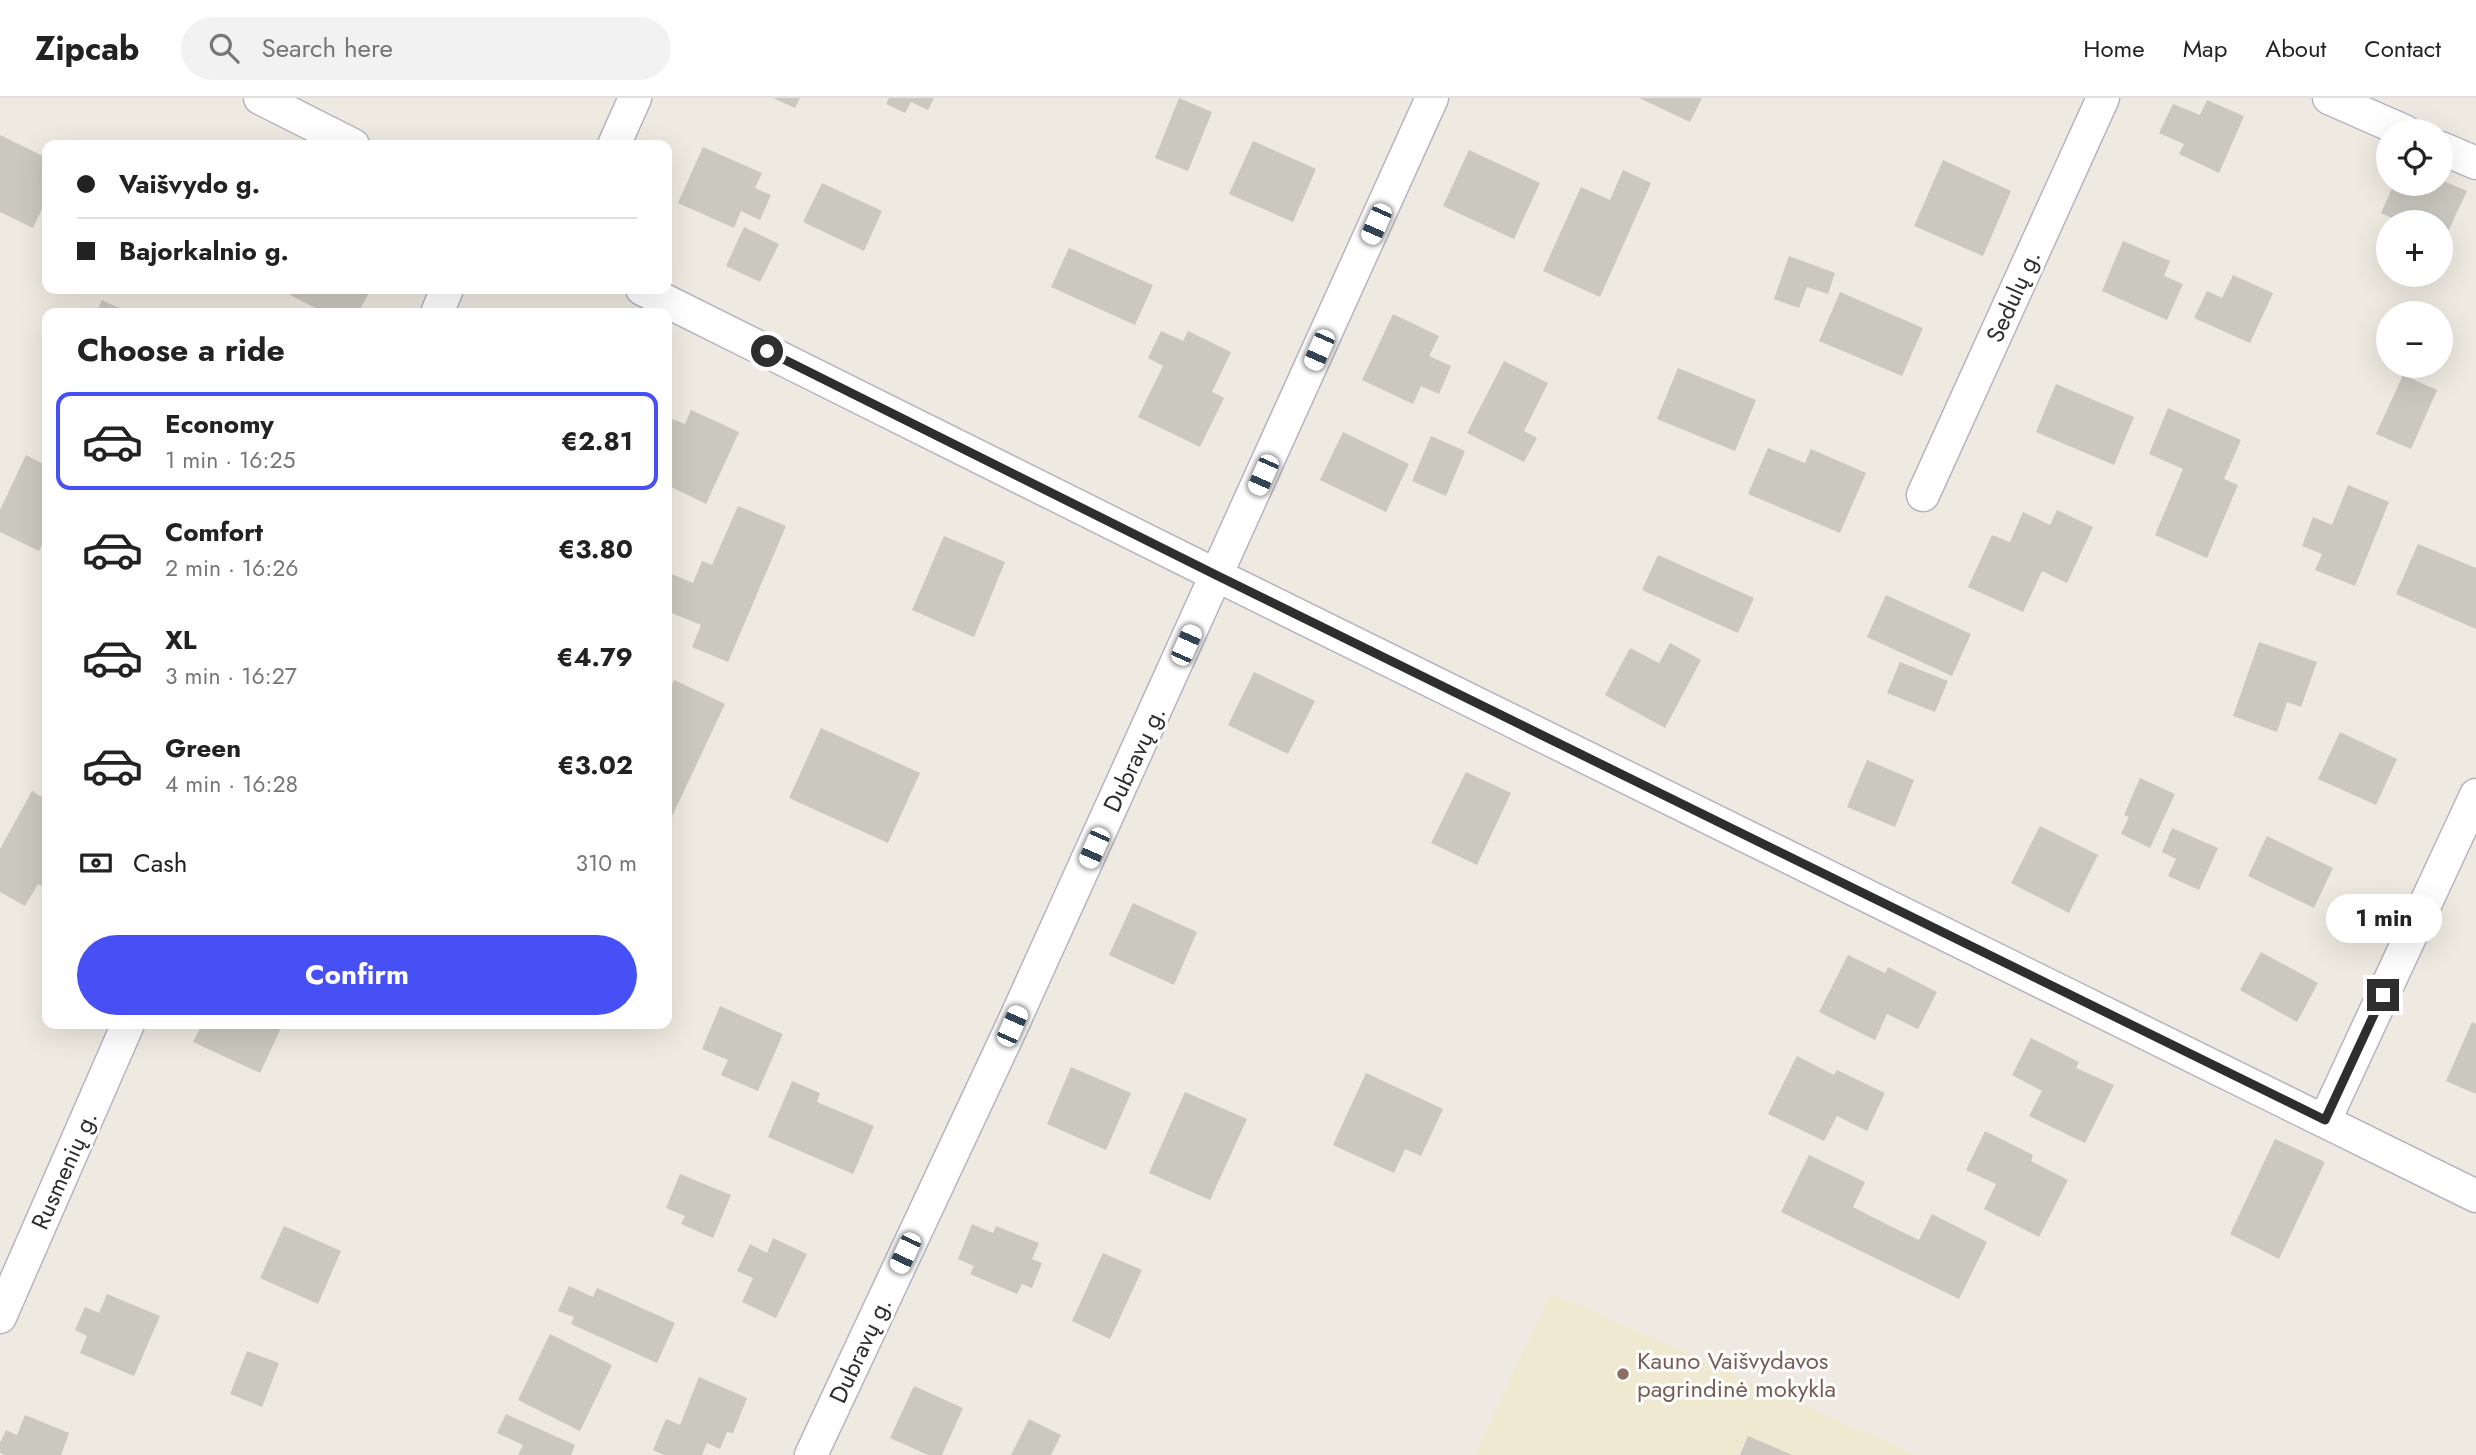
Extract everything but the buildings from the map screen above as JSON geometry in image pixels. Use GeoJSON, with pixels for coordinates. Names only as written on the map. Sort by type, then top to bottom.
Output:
{"type":"FeatureCollection","features":[{"type":"Feature","properties":{"kind":"street"},"geometry":{"type":"LineString","coordinates":[[260,98],[343,140]]}},
{"type":"Feature","properties":{"kind":"street"},"geometry":{"type":"LineString","coordinates":[[616,140],[635,98]]}},
{"type":"Feature","properties":{"kind":"street","name":"Dubravų g."},"geometry":{"type":"LineString","coordinates":[[811,1455],[1012,1026],[1218,576],[1432,98]]}},
{"type":"Feature","properties":{"kind":"street","name":"Sedulų g."},"geometry":{"type":"LineString","coordinates":[[1923,495],[2103,98]]}},
{"type":"Feature","properties":{"kind":"street"},"geometry":{"type":"LineString","coordinates":[[2329,98],[2377,119]]}},
{"type":"Feature","properties":{"kind":"street"},"geometry":{"type":"LineString","coordinates":[[2453,153],[2476,163]]}},
{"type":"Feature","properties":{"kind":"street"},"geometry":{"type":"LineString","coordinates":[[652,294],[2476,1196]]}},
{"type":"Feature","properties":{"kind":"street"},"geometry":{"type":"LineString","coordinates":[[2325,1120],[2476,794]]}},
{"type":"Feature","properties":{"kind":"street","name":"Rusmenių g."},"geometry":{"type":"LineString","coordinates":[[0,1317],[126,1029]]}},
{"type":"Feature","properties":{"kind":"shaded area","name":"Kauno Vaišvydavos pagrindinė mokykla"},"geometry":{"type":"Polygon","coordinates":[[[1551,1293],[1916,1455],[1475,1455],[1551,1293]]]}},
{"type":"Feature","properties":{"kind":"place","name":"Kauno Vaišvydavos pagrindinė mokykla"},"geometry":{"type":"Point","coordinates":[1623,1374]}},
{"type":"Feature","properties":{"kind":"route"},"geometry":{"type":"LineString","coordinates":[[767,351],[1218,576],[2325,1120],[2383,995]]}}]}
